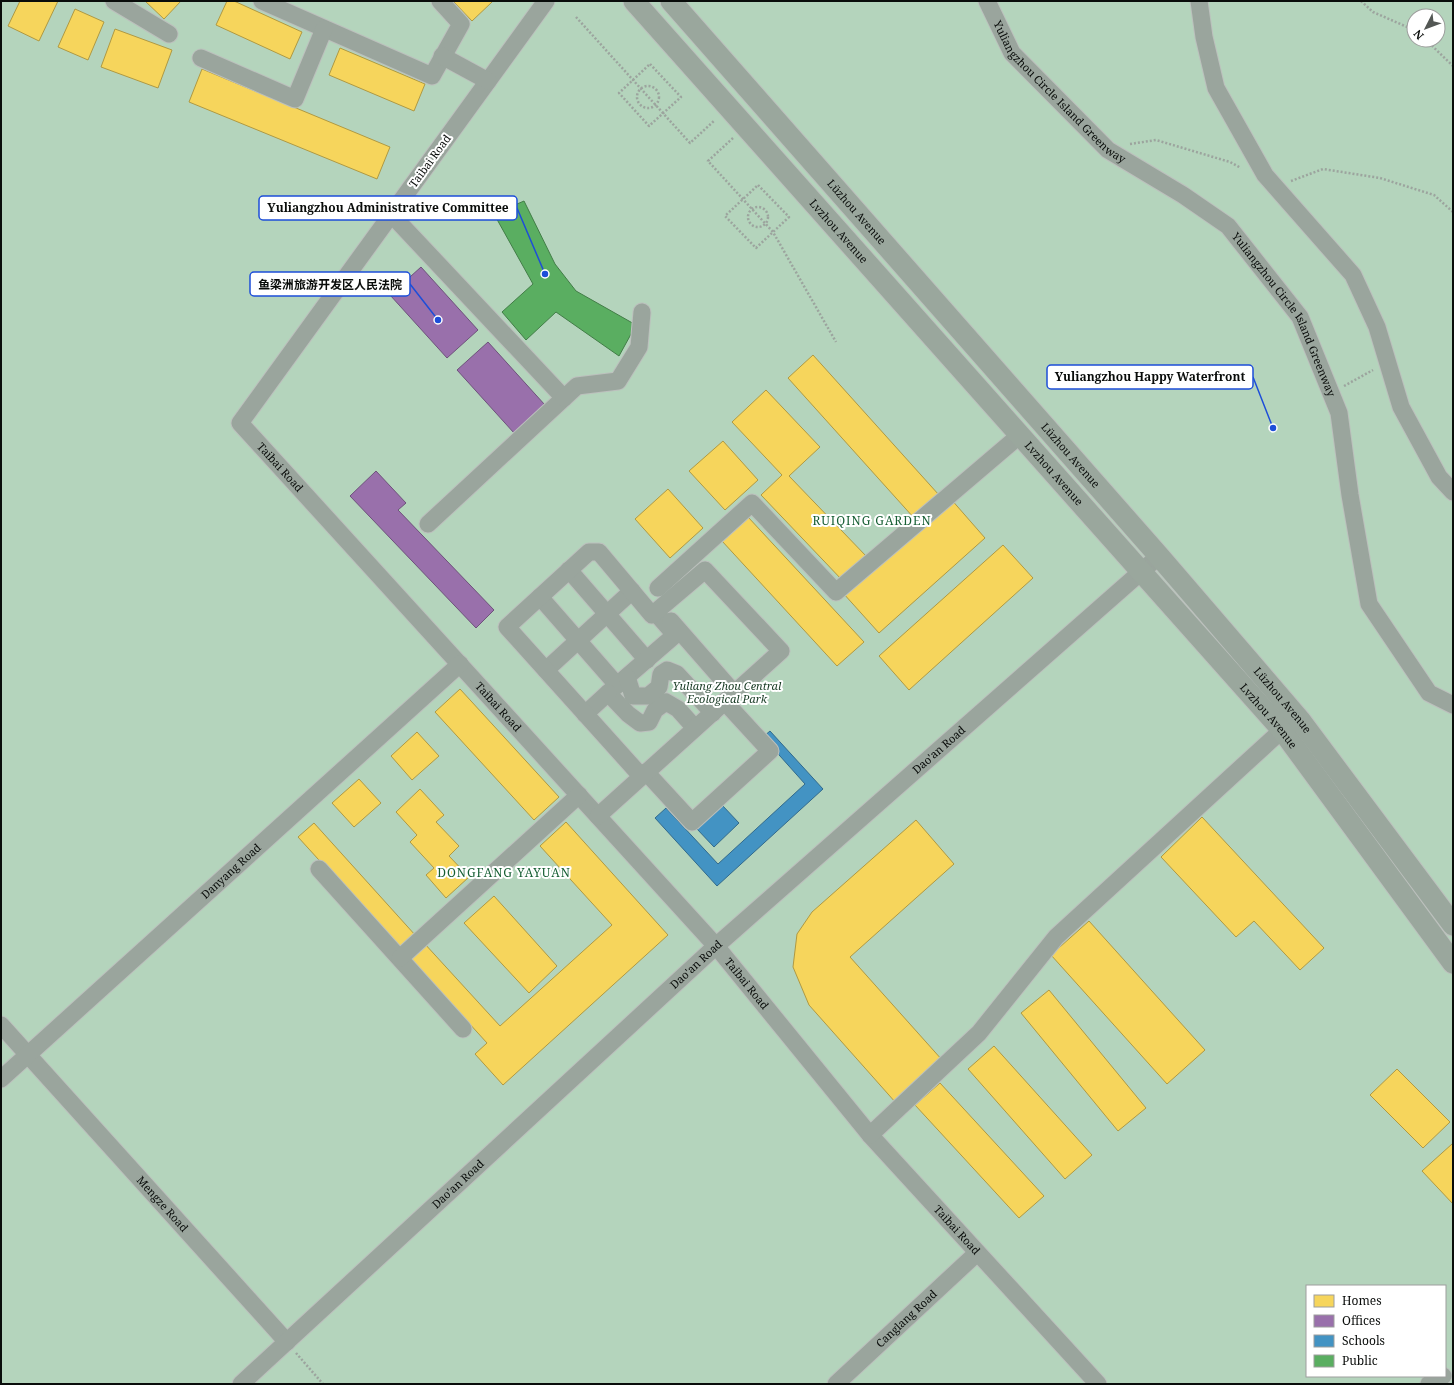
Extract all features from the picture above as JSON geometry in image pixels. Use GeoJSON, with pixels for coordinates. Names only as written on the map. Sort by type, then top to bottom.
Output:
{"type":"FeatureCollection","features":[{"type":"Feature","properties":{"kind":"main road","name":"Lvzhou Avenue"},"geometry":{"type":"LineString","coordinates":[[634,1],[1282,730],[1453,963]]}},
{"type":"Feature","properties":{"kind":"main road","name":"Lüzhou Avenue"},"geometry":{"type":"LineString","coordinates":[[670,1],[1159,556],[1300,720],[1453,925]]}},
{"type":"Feature","properties":{"kind":"street"},"geometry":{"type":"LineString","coordinates":[[114,1],[169,34]]}},
{"type":"Feature","properties":{"kind":"street"},"geometry":{"type":"LineString","coordinates":[[262,1],[432,76],[461,24],[440,1]]}},
{"type":"Feature","properties":{"kind":"street","name":"Taibai Road"},"geometry":{"type":"LineString","coordinates":[[546,1],[240,423],[716,946],[870,1135],[1098,1384]]}},
{"type":"Feature","properties":{"kind":"street","name":"Yuliangzhou Circle Island Greenway"},"geometry":{"type":"LineString","coordinates":[[987,1],[1012,53],[1108,150],[1183,195],[1228,226],[1300,317],[1339,413],[1350,494],[1369,604],[1429,693],[1453,705]]}},
{"type":"Feature","properties":{"kind":"street"},"geometry":{"type":"LineString","coordinates":[[1199,1],[1204,37],[1216,88],[1265,175],[1353,275],[1378,327],[1401,407],[1439,476],[1453,492]]}},
{"type":"Feature","properties":{"kind":"street"},"geometry":{"type":"LineString","coordinates":[[201,58],[295,99],[324,29]]}},
{"type":"Feature","properties":{"kind":"street"},"geometry":{"type":"LineString","coordinates":[[442,56],[488,80]]}},
{"type":"Feature","properties":{"kind":"street"},"geometry":{"type":"LineString","coordinates":[[391,214],[564,398]]}},
{"type":"Feature","properties":{"kind":"street"},"geometry":{"type":"LineString","coordinates":[[428,524],[577,386],[618,381],[639,347],[642,312]]}},
{"type":"Feature","properties":{"kind":"street"},"geometry":{"type":"LineString","coordinates":[[658,588],[752,503],[836,592],[1020,434]]}},
{"type":"Feature","properties":{"kind":"street"},"geometry":{"type":"LineString","coordinates":[[598,816],[644,774],[695,728],[724,703],[782,651],[705,570],[652,615],[599,552],[590,552],[507,627],[585,714],[644,774],[692,822],[770,751],[724,703],[658,610]]}},
{"type":"Feature","properties":{"kind":"street","name":"Dao'an Road"},"geometry":{"type":"LineString","coordinates":[[241,1384],[716,946],[1159,556]]}},
{"type":"Feature","properties":{"kind":"street"},"geometry":{"type":"LineString","coordinates":[[569,570],[647,660]]}},
{"type":"Feature","properties":{"kind":"street"},"geometry":{"type":"LineString","coordinates":[[546,670],[632,592]]}},
{"type":"Feature","properties":{"kind":"street"},"geometry":{"type":"LineString","coordinates":[[540,597],[617,685],[633,696],[648,696],[659,688],[661,674],[667,670],[677,674],[724,703]]}},
{"type":"Feature","properties":{"kind":"street"},"geometry":{"type":"LineString","coordinates":[[585,714],[675,635],[658,610]]}},
{"type":"Feature","properties":{"kind":"street","name":"Danyang Road"},"geometry":{"type":"LineString","coordinates":[[1,1079],[460,664]]}},
{"type":"Feature","properties":{"kind":"street"},"geometry":{"type":"LineString","coordinates":[[617,685],[628,714],[640,723],[649,722],[655,710],[666,702],[678,709],[695,728]]}},
{"type":"Feature","properties":{"kind":"street"},"geometry":{"type":"LineString","coordinates":[[870,1135],[979,1033],[1056,936],[1282,730]]}},
{"type":"Feature","properties":{"kind":"street"},"geometry":{"type":"LineString","coordinates":[[400,958],[579,795]]}},
{"type":"Feature","properties":{"kind":"street"},"geometry":{"type":"LineString","coordinates":[[318,869],[464,1029]]}},
{"type":"Feature","properties":{"kind":"street","name":"Mengze Road"},"geometry":{"type":"LineString","coordinates":[[1,1025],[287,1342]]}},
{"type":"Feature","properties":{"kind":"street","name":"Canglang Road"},"geometry":{"type":"LineString","coordinates":[[836,1384],[977,1253]]}},
{"type":"Feature","properties":{"kind":"street"},"geometry":{"type":"LineString","coordinates":[[1429,1384],[1441,1377]]}},
{"type":"Feature","properties":{"kind":"path"},"geometry":{"type":"LineString","coordinates":[[1361,1],[1373,12],[1406,26]]}},
{"type":"Feature","properties":{"kind":"path"},"geometry":{"type":"LineString","coordinates":[[576,17],[690,143],[728,108]]}},
{"type":"Feature","properties":{"kind":"path"},"geometry":{"type":"LineString","coordinates":[[1434,48],[1453,66]]}},
{"type":"Feature","properties":{"kind":"path"},"geometry":{"type":"LineString","coordinates":[[650,64],[681,97],[663,113],[649,126],[619,93],[650,64]]}},
{"type":"Feature","properties":{"kind":"path"},"geometry":{"type":"LineString","coordinates":[[648,85],[655,88],[659,98],[656,105],[649,108],[640,104],[637,94],[641,88],[648,85]]}},
{"type":"Feature","properties":{"kind":"path"},"geometry":{"type":"LineString","coordinates":[[746,127],[708,161],[773,232],[836,342]]}},
{"type":"Feature","properties":{"kind":"path"},"geometry":{"type":"LineString","coordinates":[[758,185],[788,217],[773,232],[756,248],[725,216],[758,185]]}},
{"type":"Feature","properties":{"kind":"path"},"geometry":{"type":"LineString","coordinates":[[758,207],[767,212],[768,218],[766,224],[760,227],[751,224],[748,218],[752,210],[758,207]]}},
{"type":"Feature","properties":{"kind":"path"},"geometry":{"type":"LineString","coordinates":[[1331,393],[1388,362]]}},
{"type":"Feature","properties":{"kind":"path"},"geometry":{"type":"LineString","coordinates":[[287,1342],[323,1384]]}},
{"type":"Feature","properties":{"kind":"green space","name":"Yuliang Zhou Central Ecological Park"},"geometry":{"type":"Polygon","coordinates":[[[1,1],[1453,1],[1453,1384],[1,1384],[1,1]]]}},
{"type":"Feature","properties":{"kind":"building: Homes"},"geometry":{"type":"Polygon","coordinates":[[[20,1],[58,1],[39,41],[8,26],[20,1]]]}},
{"type":"Feature","properties":{"kind":"building: Homes"},"geometry":{"type":"Polygon","coordinates":[[[145,1],[181,1],[164,19],[145,1]]]}},
{"type":"Feature","properties":{"kind":"building: Homes"},"geometry":{"type":"Polygon","coordinates":[[[227,1],[234,1],[302,32],[290,59],[216,25],[227,1]]]}},
{"type":"Feature","properties":{"kind":"building: Homes"},"geometry":{"type":"Polygon","coordinates":[[[453,1],[491,1],[492,2],[472,21],[453,1]]]}},
{"type":"Feature","properties":{"kind":"building: Homes"},"geometry":{"type":"Polygon","coordinates":[[[75,9],[104,22],[88,60],[58,47],[75,9]]]}},
{"type":"Feature","properties":{"kind":"building: Homes"},"geometry":{"type":"Polygon","coordinates":[[[115,29],[172,50],[158,88],[101,67],[115,29]]]}},
{"type":"Feature","properties":{"kind":"building: Homes"},"geometry":{"type":"Polygon","coordinates":[[[340,48],[425,84],[414,111],[329,75],[340,48]]]}},
{"type":"Feature","properties":{"kind":"building: Homes"},"geometry":{"type":"Polygon","coordinates":[[[202,69],[390,147],[377,179],[189,102],[202,69]]]}},
{"type":"Feature","properties":{"kind":"building: Homes"},"geometry":{"type":"Polygon","coordinates":[[[813,355],[939,495],[914,518],[788,378],[813,355]]]}},
{"type":"Feature","properties":{"kind":"building: Homes"},"geometry":{"type":"Polygon","coordinates":[[[766,390],[820,447],[789,476],[867,557],[843,581],[761,495],[782,475],[732,422],[766,390]]]}},
{"type":"Feature","properties":{"kind":"building: Homes"},"geometry":{"type":"Polygon","coordinates":[[[723,441],[758,480],[725,510],[689,471],[723,441]]]}},
{"type":"Feature","properties":{"kind":"building: Homes"},"geometry":{"type":"Polygon","coordinates":[[[668,489],[703,528],[670,558],[635,519],[668,489]]]}},
{"type":"Feature","properties":{"kind":"building: Homes"},"geometry":{"type":"Polygon","coordinates":[[[950,498],[985,538],[879,633],[843,593],[950,498]]]}},
{"type":"Feature","properties":{"kind":"building: Homes"},"geometry":{"type":"Polygon","coordinates":[[[748,517],[864,642],[837,666],[722,541],[748,517]]]}},
{"type":"Feature","properties":{"kind":"building: Homes"},"geometry":{"type":"Polygon","coordinates":[[[1003,545],[1033,578],[909,690],[879,656],[1003,545]]]}},
{"type":"Feature","properties":{"kind":"building: Homes"},"geometry":{"type":"Polygon","coordinates":[[[460,689],[559,797],[534,820],[435,712],[460,689]]]}},
{"type":"Feature","properties":{"kind":"building: Homes"},"geometry":{"type":"Polygon","coordinates":[[[417,732],[439,756],[412,780],[391,756],[417,732]]]}},
{"type":"Feature","properties":{"kind":"building: Homes"},"geometry":{"type":"Polygon","coordinates":[[[359,779],[381,803],[354,827],[332,803],[359,779]]]}},
{"type":"Feature","properties":{"kind":"building: Homes"},"geometry":{"type":"Polygon","coordinates":[[[420,789],[444,815],[436,822],[459,846],[449,856],[469,877],[446,898],[426,875],[434,868],[410,842],[417,835],[396,812],[420,789]]]}},
{"type":"Feature","properties":{"kind":"building: Homes"},"geometry":{"type":"Polygon","coordinates":[[[1202,817],[1324,948],[1300,970],[1254,921],[1236,937],[1161,857],[1202,817]]]}},
{"type":"Feature","properties":{"kind":"building: Homes"},"geometry":{"type":"Polygon","coordinates":[[[916,820],[954,864],[850,957],[943,1061],[896,1103],[809,1005],[793,967],[797,934],[812,912],[916,820]]]}},
{"type":"Feature","properties":{"kind":"building: Homes"},"geometry":{"type":"Polygon","coordinates":[[[566,822],[668,935],[503,1085],[475,1054],[487,1043],[409,957],[424,943],[500,1026],[612,925],[540,846],[566,822]]]}},
{"type":"Feature","properties":{"kind":"building: Homes"},"geometry":{"type":"Polygon","coordinates":[[[314,823],[416,936],[400,949],[298,837],[314,823]]]}},
{"type":"Feature","properties":{"kind":"building: Homes"},"geometry":{"type":"Polygon","coordinates":[[[494,896],[557,966],[529,993],[464,923],[494,896]]]}},
{"type":"Feature","properties":{"kind":"building: Homes"},"geometry":{"type":"Polygon","coordinates":[[[1089,921],[1205,1050],[1167,1084],[1051,955],[1089,921]]]}},
{"type":"Feature","properties":{"kind":"building: Homes"},"geometry":{"type":"Polygon","coordinates":[[[1049,990],[1146,1108],[1118,1131],[1021,1013],[1049,990]]]}},
{"type":"Feature","properties":{"kind":"building: Homes"},"geometry":{"type":"Polygon","coordinates":[[[994,1046],[1092,1155],[1065,1179],[968,1069],[994,1046]]]}},
{"type":"Feature","properties":{"kind":"building: Homes"},"geometry":{"type":"Polygon","coordinates":[[[1397,1069],[1450,1122],[1423,1148],[1370,1095],[1397,1069]]]}},
{"type":"Feature","properties":{"kind":"building: Homes"},"geometry":{"type":"Polygon","coordinates":[[[940,1083],[1044,1196],[1019,1218],[915,1105],[940,1083]]]}},
{"type":"Feature","properties":{"kind":"building: Homes"},"geometry":{"type":"Polygon","coordinates":[[[1452,1144],[1453,1145],[1453,1204],[1422,1171],[1452,1144]]]}},
{"type":"Feature","properties":{"kind":"building: Offices"},"geometry":{"type":"Polygon","coordinates":[[[421,267],[478,330],[447,358],[390,295],[421,267]]]}},
{"type":"Feature","properties":{"kind":"building: Offices"},"geometry":{"type":"Polygon","coordinates":[[[488,342],[545,405],[514,433],[457,370],[488,342]]]}},
{"type":"Feature","properties":{"kind":"building: Offices"},"geometry":{"type":"Polygon","coordinates":[[[376,471],[406,503],[398,510],[494,610],[476,628],[350,496],[376,471]]]}},
{"type":"Feature","properties":{"kind":"building: Schools"},"geometry":{"type":"Polygon","coordinates":[[[770,731],[823,789],[717,886],[655,818],[666,808],[718,864],[805,784],[763,737],[770,731]]]}},
{"type":"Feature","properties":{"kind":"building: Schools"},"geometry":{"type":"Polygon","coordinates":[[[722,805],[739,823],[714,847],[697,829],[722,805]]]}},
{"type":"Feature","properties":{"kind":"building: Public"},"geometry":{"type":"Polygon","coordinates":[[[524,201],[555,264],[576,291],[636,325],[619,356],[556,312],[526,340],[502,312],[533,284],[494,214],[524,201]]]}},
{"type":"Feature","properties":{"kind":"place","name":"Yuliangzhou Administrative Committee"},"geometry":{"type":"Point","coordinates":[545,274]}},
{"type":"Feature","properties":{"kind":"place","name":"鱼梁洲旅游开发区人民法院"},"geometry":{"type":"Point","coordinates":[438,320]}},
{"type":"Feature","properties":{"kind":"place","name":"Yuliangzhou Happy Waterfront"},"geometry":{"type":"Point","coordinates":[1273,428]}},
{"type":"Feature","properties":{"kind":"district","name":"RUIQING GARDEN"},"geometry":{"type":"Point","coordinates":[872,521]}},
{"type":"Feature","properties":{"kind":"district","name":"DONGFANG YAYUAN"},"geometry":{"type":"Point","coordinates":[504,873]}}]}
